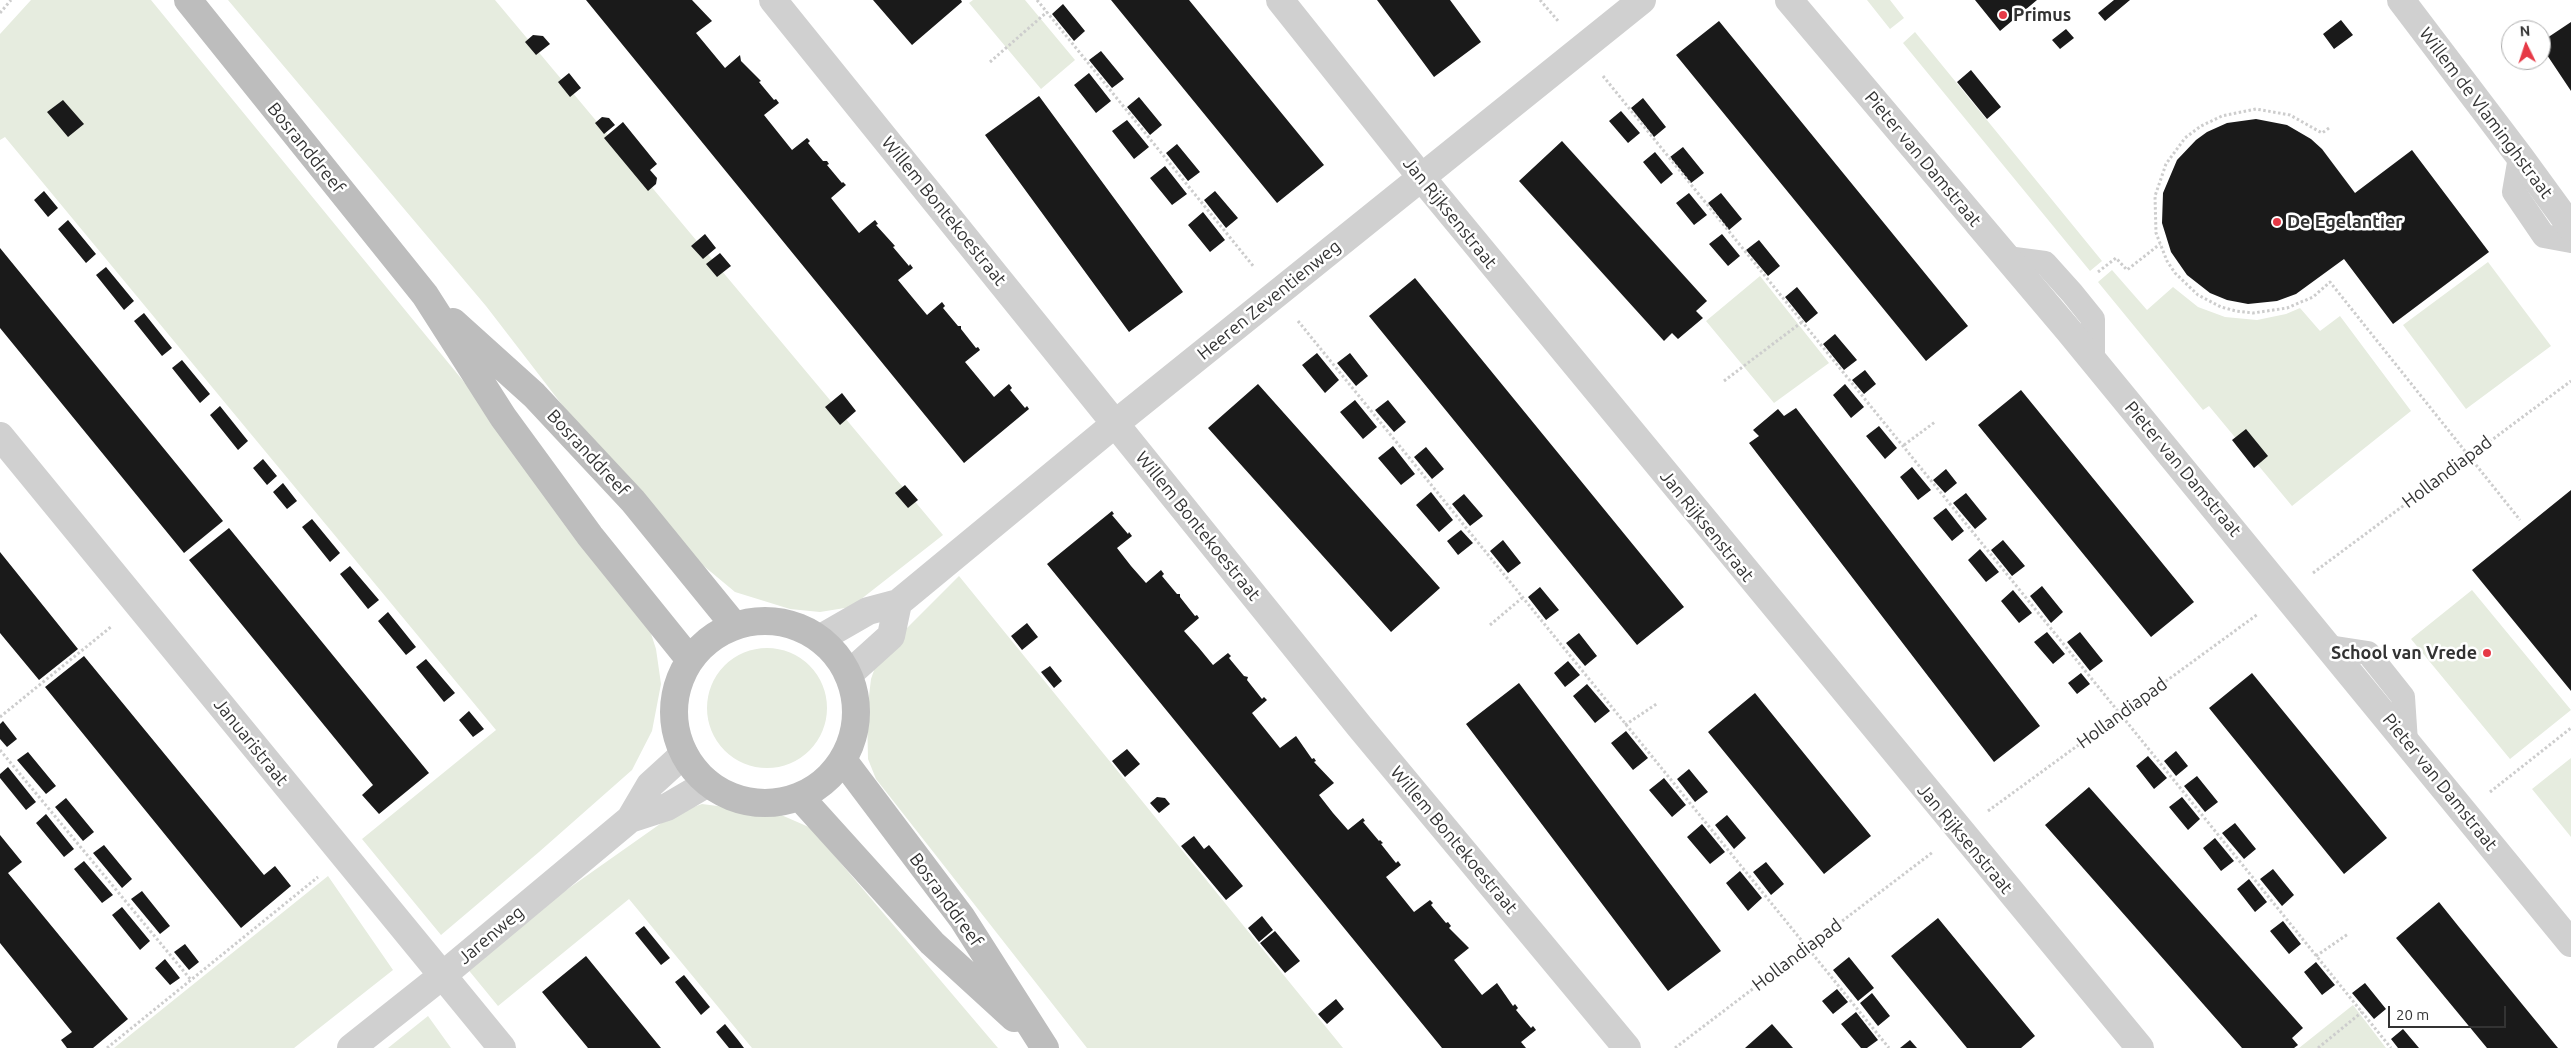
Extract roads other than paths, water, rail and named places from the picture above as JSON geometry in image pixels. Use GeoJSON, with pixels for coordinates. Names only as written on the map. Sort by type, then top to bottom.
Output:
{"type":"FeatureCollection","features":[{"type":"Feature","properties":{"kind":"main road","name":"Bosranddreef"},"geometry":{"type":"LineString","coordinates":[[188,0],[425,295],[503,417],[590,536],[690,660]]}},
{"type":"Feature","properties":{"kind":"main road","name":"Bosranddreef"},"geometry":{"type":"LineString","coordinates":[[425,295],[534,395],[633,501],[734,625]]}},
{"type":"Feature","properties":{"kind":"main road"},"geometry":{"type":"LineString","coordinates":[[764,620],[794,624],[821,638],[837,655],[849,674],[857,703],[855,733],[843,760],[824,782],[800,797],[768,803],[736,799],[708,783],[694,769],[684,754],[674,723],[676,690],[690,660],[709,640],[734,625],[764,620]]}},
{"type":"Feature","properties":{"kind":"main road","name":"Bosranddreef"},"geometry":{"type":"LineString","coordinates":[[843,760],[962,918],[1044,1046]]}},
{"type":"Feature","properties":{"kind":"main road","name":"Bosranddreef"},"geometry":{"type":"LineString","coordinates":[[800,797],[932,943],[1044,1046]]}},
{"type":"Feature","properties":{"kind":"street","name":"Willem Bontekoestraat"},"geometry":{"type":"LineString","coordinates":[[773,0],[1360,727],[1627,1048]]}},
{"type":"Feature","properties":{"kind":"street","name":"Jan Rijksenstraat"},"geometry":{"type":"LineString","coordinates":[[1280,0],[1421,178],[2140,1048]]}},
{"type":"Feature","properties":{"kind":"street","name":"Heeren Zeventienweg"},"geometry":{"type":"LineString","coordinates":[[821,638],[868,611],[898,603],[1116,423],[1642,0]]}},
{"type":"Feature","properties":{"kind":"street","name":"Pieter van Damstraat"},"geometry":{"type":"LineString","coordinates":[[1789,0],[2093,361],[2571,943]]}},
{"type":"Feature","properties":{"kind":"street","name":"Willem de Vlaminghstraat"},"geometry":{"type":"LineString","coordinates":[[2401,0],[2520,156],[2571,227]]}},
{"type":"Feature","properties":{"kind":"street","name":"Januaristraat"},"geometry":{"type":"LineString","coordinates":[[0,436],[502,1048]]}},
{"type":"Feature","properties":{"kind":"street"},"geometry":{"type":"LineString","coordinates":[[849,674],[891,636],[898,603]]}},
{"type":"Feature","properties":{"kind":"street","name":"Jarenweg"},"geometry":{"type":"LineString","coordinates":[[351,1048],[443,975],[630,819],[650,785],[684,754]]}},
{"type":"Feature","properties":{"kind":"street","name":"Jarenweg"},"geometry":{"type":"LineString","coordinates":[[630,819],[667,807],[708,783]]}},
{"type":"Feature","properties":{"kind":"lane"},"geometry":{"type":"LineString","coordinates":[[2520,156],[2514,192],[2544,236],[2571,241]]}},
{"type":"Feature","properties":{"kind":"lane"},"geometry":{"type":"LineString","coordinates":[[2007,258],[2045,263],[2072,293],[2093,319],[2093,361]]}},
{"type":"Feature","properties":{"kind":"place","name":"Primus"},"geometry":{"type":"Point","coordinates":[2003,15]}},
{"type":"Feature","properties":{"kind":"place","name":"De Egelantier"},"geometry":{"type":"Point","coordinates":[2277,222]}},
{"type":"Feature","properties":{"kind":"place","name":"School van Vrede"},"geometry":{"type":"Point","coordinates":[2487,653]}}]}
